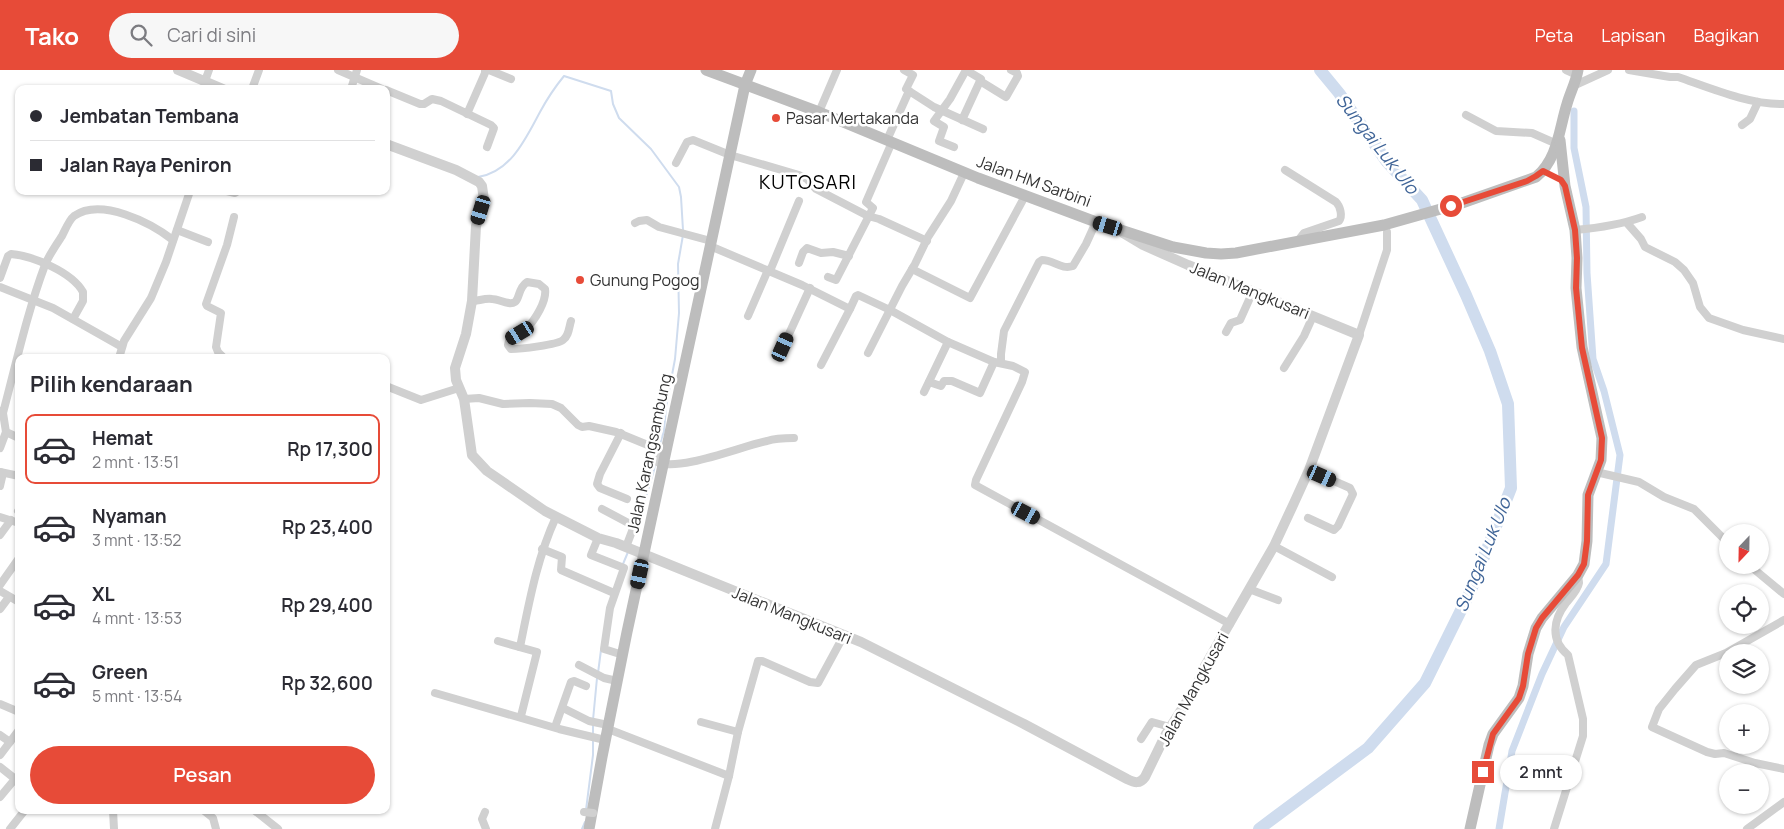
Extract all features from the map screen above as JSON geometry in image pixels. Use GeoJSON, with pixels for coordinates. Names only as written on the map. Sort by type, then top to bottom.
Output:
{"type":"FeatureCollection","features":[{"type":"Feature","properties":{"kind":"main road","name":"Jalan HM Sarbini"},"geometry":{"type":"LineString","coordinates":[[706,70],[819,112],[1024,196],[1173,247],[1206,253],[1236,253],[1389,228],[1532,179],[1543,171]]}},
{"type":"Feature","properties":{"kind":"main road","name":"Jalan Karangsambung"},"geometry":{"type":"LineString","coordinates":[[589,829],[601,732],[623,655],[745,84],[751,70]]}},
{"type":"Feature","properties":{"kind":"main road"},"geometry":{"type":"LineString","coordinates":[[1565,186],[1561,180],[1543,171],[1558,138],[1576,77]]}},
{"type":"Feature","properties":{"kind":"main road"},"geometry":{"type":"LineString","coordinates":[[1470,829],[1489,744],[1493,734],[1519,698],[1523,686],[1528,654],[1536,628],[1542,618],[1578,575],[1584,564],[1588,495],[1601,460],[1602,438],[1582,348],[1576,288],[1577,258],[1581,229],[1565,186],[1558,138]]}},
{"type":"Feature","properties":{"kind":"street"},"geometry":{"type":"LineString","coordinates":[[178,70],[214,85]]}},
{"type":"Feature","properties":{"kind":"street"},"geometry":{"type":"LineString","coordinates":[[205,81],[209,70]]}},
{"type":"Feature","properties":{"kind":"street"},"geometry":{"type":"LineString","coordinates":[[253,85],[259,70]]}},
{"type":"Feature","properties":{"kind":"street"},"geometry":{"type":"LineString","coordinates":[[338,70],[356,74],[375,85]]}},
{"type":"Feature","properties":{"kind":"street"},"geometry":{"type":"LineString","coordinates":[[467,114],[485,73],[484,70]]}},
{"type":"Feature","properties":{"kind":"street"},"geometry":{"type":"LineString","coordinates":[[489,70],[511,79]]}},
{"type":"Feature","properties":{"kind":"street"},"geometry":{"type":"LineString","coordinates":[[819,112],[837,70]]}},
{"type":"Feature","properties":{"kind":"street"},"geometry":{"type":"LineString","coordinates":[[904,70],[913,75],[906,89],[942,111],[982,129]]}},
{"type":"Feature","properties":{"kind":"street"},"geometry":{"type":"LineString","coordinates":[[954,147],[939,140],[944,127],[934,121],[966,70],[981,79],[962,120]]}},
{"type":"Feature","properties":{"kind":"street"},"geometry":{"type":"LineString","coordinates":[[980,82],[1006,96],[1018,76],[1017,73],[1011,70]]}},
{"type":"Feature","properties":{"kind":"street"},"geometry":{"type":"LineString","coordinates":[[1566,70],[1576,77],[1608,70]]}},
{"type":"Feature","properties":{"kind":"street"},"geometry":{"type":"LineString","coordinates":[[1629,70],[1678,77],[1758,102],[1784,104]]}},
{"type":"Feature","properties":{"kind":"street"},"geometry":{"type":"LineString","coordinates":[[1678,77],[1684,70]]}},
{"type":"Feature","properties":{"kind":"street"},"geometry":{"type":"LineString","coordinates":[[828,277],[836,280],[873,208],[866,202],[889,141],[890,132],[910,91]]}},
{"type":"Feature","properties":{"kind":"street"},"geometry":{"type":"LineString","coordinates":[[390,92],[420,104],[424,104],[432,99],[436,100],[493,126],[487,147]]}},
{"type":"Feature","properties":{"kind":"street"},"geometry":{"type":"LineString","coordinates":[[1742,125],[1751,118],[1758,102]]}},
{"type":"Feature","properties":{"kind":"street"},"geometry":{"type":"LineString","coordinates":[[1466,115],[1496,131],[1532,133],[1558,138]]}},
{"type":"Feature","properties":{"kind":"street"},"geometry":{"type":"LineString","coordinates":[[676,163],[687,142],[693,140],[730,155],[799,175],[816,189],[868,216],[879,219],[927,241]]}},
{"type":"Feature","properties":{"kind":"street","name":"Jalan Mangkusari"},"geometry":{"type":"LineString","coordinates":[[390,145],[456,170],[479,182],[482,186],[484,200],[476,226],[472,302],[466,334],[455,368],[456,380],[464,399],[472,455],[487,471],[556,517],[598,538],[644,554],[726,589],[844,635],[940,680],[1132,782],[1140,782],[1146,777],[1170,728],[1196,687],[1205,666],[1274,546],[1309,470],[1359,335],[1142,245],[1119,229]]}},
{"type":"Feature","properties":{"kind":"street"},"geometry":{"type":"LineString","coordinates":[[1285,170],[1336,202],[1341,215],[1339,221],[1304,233],[1297,242]]}},
{"type":"Feature","properties":{"kind":"street"},"geometry":{"type":"LineString","coordinates":[[868,353],[927,241],[951,201],[964,173]]}},
{"type":"Feature","properties":{"kind":"street"},"geometry":{"type":"LineString","coordinates":[[120,354],[135,322],[151,298],[189,195]]}},
{"type":"Feature","properties":{"kind":"street"},"geometry":{"type":"LineString","coordinates":[[912,269],[970,298],[1024,196]]}},
{"type":"Feature","properties":{"kind":"street"},"geometry":{"type":"LineString","coordinates":[[748,316],[799,201]]}},
{"type":"Feature","properties":{"kind":"street"},"geometry":{"type":"LineString","coordinates":[[18,354],[46,264],[73,217],[88,211],[104,210],[140,220],[173,240]]}},
{"type":"Feature","properties":{"kind":"street"},"geometry":{"type":"LineString","coordinates":[[220,354],[216,347],[221,313],[206,304],[227,245],[234,217]]}},
{"type":"Feature","properties":{"kind":"street"},"geometry":{"type":"LineString","coordinates":[[1581,229],[1627,223],[1642,217]]}},
{"type":"Feature","properties":{"kind":"street"},"geometry":{"type":"LineString","coordinates":[[635,223],[647,220],[659,227],[711,244],[810,288],[850,309]]}},
{"type":"Feature","properties":{"kind":"street"},"geometry":{"type":"LineString","coordinates":[[929,382],[941,386],[944,381],[952,381],[980,393],[998,362],[1004,331],[1039,262],[1048,260],[1065,268],[1073,266],[1096,222]]}},
{"type":"Feature","properties":{"kind":"street"},"geometry":{"type":"LineString","coordinates":[[1627,223],[1646,247],[1675,262],[1684,270],[1693,283],[1700,307],[1709,318],[1743,330],[1784,339]]}},
{"type":"Feature","properties":{"kind":"street"},"geometry":{"type":"LineString","coordinates":[[1359,335],[1387,250],[1389,228]]}},
{"type":"Feature","properties":{"kind":"street"},"geometry":{"type":"LineString","coordinates":[[177,230],[208,242]]}},
{"type":"Feature","properties":{"kind":"street"},"geometry":{"type":"LineString","coordinates":[[799,263],[803,252],[807,248],[821,253],[833,252],[849,256]]}},
{"type":"Feature","properties":{"kind":"street"},"geometry":{"type":"LineString","coordinates":[[0,278],[8,256],[11,254],[46,264],[75,282],[83,292],[83,301],[73,319]]}},
{"type":"Feature","properties":{"kind":"street"},"geometry":{"type":"LineString","coordinates":[[472,302],[491,299],[510,304],[514,303],[517,300],[519,291],[527,282],[539,284],[545,289],[544,300],[534,319],[528,327],[509,340],[508,345],[511,348],[554,344],[562,341],[568,334],[571,321]]}},
{"type":"Feature","properties":{"kind":"street"},"geometry":{"type":"LineString","coordinates":[[0,287],[34,300],[73,319],[122,347]]}},
{"type":"Feature","properties":{"kind":"street"},"geometry":{"type":"LineString","coordinates":[[783,347],[810,288]]}},
{"type":"Feature","properties":{"kind":"street"},"geometry":{"type":"LineString","coordinates":[[1226,332],[1231,323],[1240,320],[1253,291]]}},
{"type":"Feature","properties":{"kind":"street"},"geometry":{"type":"LineString","coordinates":[[821,365],[857,295],[890,310],[948,342],[1023,370],[1025,373],[1014,400],[975,485],[1230,624]]}},
{"type":"Feature","properties":{"kind":"street"},"geometry":{"type":"LineString","coordinates":[[1284,368],[1304,336],[1313,316]]}},
{"type":"Feature","properties":{"kind":"street"},"geometry":{"type":"LineString","coordinates":[[924,392],[948,342]]}},
{"type":"Feature","properties":{"kind":"street"},"geometry":{"type":"LineString","coordinates":[[0,448],[6,432],[1,412],[15,364]]}},
{"type":"Feature","properties":{"kind":"street"},"geometry":{"type":"LineString","coordinates":[[390,388],[421,400],[459,388]]}},
{"type":"Feature","properties":{"kind":"street"},"geometry":{"type":"LineString","coordinates":[[464,399],[479,398],[508,404],[552,404],[560,408],[575,423],[582,427],[589,426],[621,433],[657,449],[662,453],[657,462],[663,464],[679,465],[768,440],[794,438]]}},
{"type":"Feature","properties":{"kind":"street"},"geometry":{"type":"LineString","coordinates":[[6,432],[15,436]]}},
{"type":"Feature","properties":{"kind":"street"},"geometry":{"type":"LineString","coordinates":[[621,433],[600,474],[597,484],[605,490],[627,499]]}},
{"type":"Feature","properties":{"kind":"street"},"geometry":{"type":"LineString","coordinates":[[1308,518],[1332,529],[1336,528],[1353,492],[1350,488],[1309,470]]}},
{"type":"Feature","properties":{"kind":"street"},"geometry":{"type":"LineString","coordinates":[[1596,472],[1629,479],[1648,487],[1664,497],[1694,508],[1719,534]]}},
{"type":"Feature","properties":{"kind":"street"},"geometry":{"type":"LineString","coordinates":[[0,486],[1,473],[15,475]]}},
{"type":"Feature","properties":{"kind":"street"},"geometry":{"type":"LineString","coordinates":[[602,509],[634,526],[628,548]]}},
{"type":"Feature","properties":{"kind":"street"},"geometry":{"type":"LineString","coordinates":[[0,517],[15,522]]}},
{"type":"Feature","properties":{"kind":"street"},"geometry":{"type":"LineString","coordinates":[[520,647],[542,549],[556,517]]}},
{"type":"Feature","properties":{"kind":"street"},"geometry":{"type":"LineString","coordinates":[[0,534],[15,522]]}},
{"type":"Feature","properties":{"kind":"street"},"geometry":{"type":"LineString","coordinates":[[598,538],[591,556],[624,568],[604,626],[604,650],[623,655]]}},
{"type":"Feature","properties":{"kind":"street"},"geometry":{"type":"LineString","coordinates":[[1274,546],[1332,577]]}},
{"type":"Feature","properties":{"kind":"street"},"geometry":{"type":"LineString","coordinates":[[542,549],[562,557],[561,570],[614,593]]}},
{"type":"Feature","properties":{"kind":"street"},"geometry":{"type":"LineString","coordinates":[[0,585],[15,564]]}},
{"type":"Feature","properties":{"kind":"street"},"geometry":{"type":"LineString","coordinates":[[1760,574],[1784,594]]}},
{"type":"Feature","properties":{"kind":"street"},"geometry":{"type":"LineString","coordinates":[[1554,829],[1583,736],[1583,719],[1568,654],[1562,649],[1555,638],[1556,622],[1565,604],[1577,588],[1579,582],[1578,575]]}},
{"type":"Feature","properties":{"kind":"street"},"geometry":{"type":"LineString","coordinates":[[1249,589],[1278,600]]}},
{"type":"Feature","properties":{"kind":"street"},"geometry":{"type":"LineString","coordinates":[[0,591],[15,598]]}},
{"type":"Feature","properties":{"kind":"street"},"geometry":{"type":"LineString","coordinates":[[0,609],[15,600]]}},
{"type":"Feature","properties":{"kind":"street"},"geometry":{"type":"LineString","coordinates":[[1784,620],[1726,653],[1696,665],[1659,709],[1652,727],[1707,752],[1724,754],[1784,769]]}},
{"type":"Feature","properties":{"kind":"street"},"geometry":{"type":"LineString","coordinates":[[715,829],[738,732],[758,661],[810,682],[818,683],[844,635]]}},
{"type":"Feature","properties":{"kind":"street"},"geometry":{"type":"LineString","coordinates":[[498,641],[536,651],[537,654],[521,716]]}},
{"type":"Feature","properties":{"kind":"street"},"geometry":{"type":"LineString","coordinates":[[578,665],[604,678],[617,681]]}},
{"type":"Feature","properties":{"kind":"street"},"geometry":{"type":"LineString","coordinates":[[555,727],[572,681],[586,686]]}},
{"type":"Feature","properties":{"kind":"street"},"geometry":{"type":"LineString","coordinates":[[435,693],[555,727],[601,732],[729,776]]}},
{"type":"Feature","properties":{"kind":"street"},"geometry":{"type":"LineString","coordinates":[[0,704],[15,710]]}},
{"type":"Feature","properties":{"kind":"street"},"geometry":{"type":"LineString","coordinates":[[563,708],[589,721],[601,732]]}},
{"type":"Feature","properties":{"kind":"street"},"geometry":{"type":"LineString","coordinates":[[701,722],[738,732]]}},
{"type":"Feature","properties":{"kind":"street"},"geometry":{"type":"LineString","coordinates":[[1141,739],[1152,722],[1170,728]]}},
{"type":"Feature","properties":{"kind":"street"},"geometry":{"type":"LineString","coordinates":[[0,735],[10,742]]}},
{"type":"Feature","properties":{"kind":"street"},"geometry":{"type":"LineString","coordinates":[[0,755],[15,735]]}},
{"type":"Feature","properties":{"kind":"street"},"geometry":{"type":"LineString","coordinates":[[0,767],[15,779]]}},
{"type":"Feature","properties":{"kind":"street"},"geometry":{"type":"LineString","coordinates":[[0,797],[15,783]]}},
{"type":"Feature","properties":{"kind":"street"},"geometry":{"type":"LineString","coordinates":[[1747,829],[1784,802]]}},
{"type":"Feature","properties":{"kind":"street"},"geometry":{"type":"LineString","coordinates":[[485,812],[482,819],[486,829]]}},
{"type":"Feature","properties":{"kind":"street"},"geometry":{"type":"LineString","coordinates":[[10,829],[22,814]]}},
{"type":"Feature","properties":{"kind":"street"},"geometry":{"type":"LineString","coordinates":[[113,814],[114,829]]}},
{"type":"Feature","properties":{"kind":"street"},"geometry":{"type":"LineString","coordinates":[[208,814],[213,818],[216,829]]}},
{"type":"Feature","properties":{"kind":"street"},"geometry":{"type":"LineString","coordinates":[[259,814],[278,829]]}},
{"type":"Feature","properties":{"kind":"waterway","name":"Sungai Luk Ulo"},"geometry":{"type":"LineString","coordinates":[[1259,829],[1368,748],[1425,683],[1471,590],[1511,488],[1508,404],[1490,351],[1466,295],[1422,200],[1387,162],[1339,93],[1320,70]]}},
{"type":"Feature","properties":{"kind":"waterway"},"geometry":{"type":"LineString","coordinates":[[478,177],[490,174],[500,168],[516,152],[548,98],[564,76],[611,91],[613,104],[619,118],[651,149],[679,187],[683,230]]}},
{"type":"Feature","properties":{"kind":"waterway"},"geometry":{"type":"LineString","coordinates":[[1499,829],[1512,751],[1542,674],[1564,627],[1606,564],[1620,455],[1604,391],[1593,359],[1587,273],[1586,207],[1574,148],[1574,111]]}},
{"type":"Feature","properties":{"kind":"waterway"},"geometry":{"type":"LineString","coordinates":[[659,447],[664,431],[666,407],[675,359],[679,313],[678,264],[683,235]]}},
{"type":"Feature","properties":{"kind":"waterway"},"geometry":{"type":"LineString","coordinates":[[637,527],[655,464]]}},
{"type":"Feature","properties":{"kind":"waterway"},"geometry":{"type":"LineString","coordinates":[[623,564],[628,552]]}},
{"type":"Feature","properties":{"kind":"waterway"},"geometry":{"type":"LineString","coordinates":[[598,673],[601,650]]}},
{"type":"Feature","properties":{"kind":"waterway"},"geometry":{"type":"LineString","coordinates":[[593,720],[597,678]]}},
{"type":"Feature","properties":{"kind":"waterway"},"geometry":{"type":"LineString","coordinates":[[593,725],[593,735]]}},
{"type":"Feature","properties":{"kind":"waterway"},"geometry":{"type":"LineString","coordinates":[[586,810],[593,740]]}},
{"type":"Feature","properties":{"kind":"waterway"},"geometry":{"type":"LineString","coordinates":[[582,829],[585,822]]}},
{"type":"Feature","properties":{"kind":"place","name":"Pasar Mertakanda"},"geometry":{"type":"Point","coordinates":[776,118]}},
{"type":"Feature","properties":{"kind":"place","name":"Gunung Pogog"},"geometry":{"type":"Point","coordinates":[580,280]}},
{"type":"Feature","properties":{"kind":"district","name":"KUTOSARI"},"geometry":{"type":"Point","coordinates":[808,182]}},
{"type":"Feature","properties":{"kind":"route"},"geometry":{"type":"LineString","coordinates":[[1451,206],[1527,181],[1543,171],[1561,180],[1565,186],[1575,230],[1577,258],[1576,288],[1582,348],[1602,438],[1601,460],[1588,495],[1587,541],[1584,564],[1578,575],[1542,618],[1536,628],[1528,654],[1523,686],[1519,698],[1493,734],[1483,772]]}}]}
